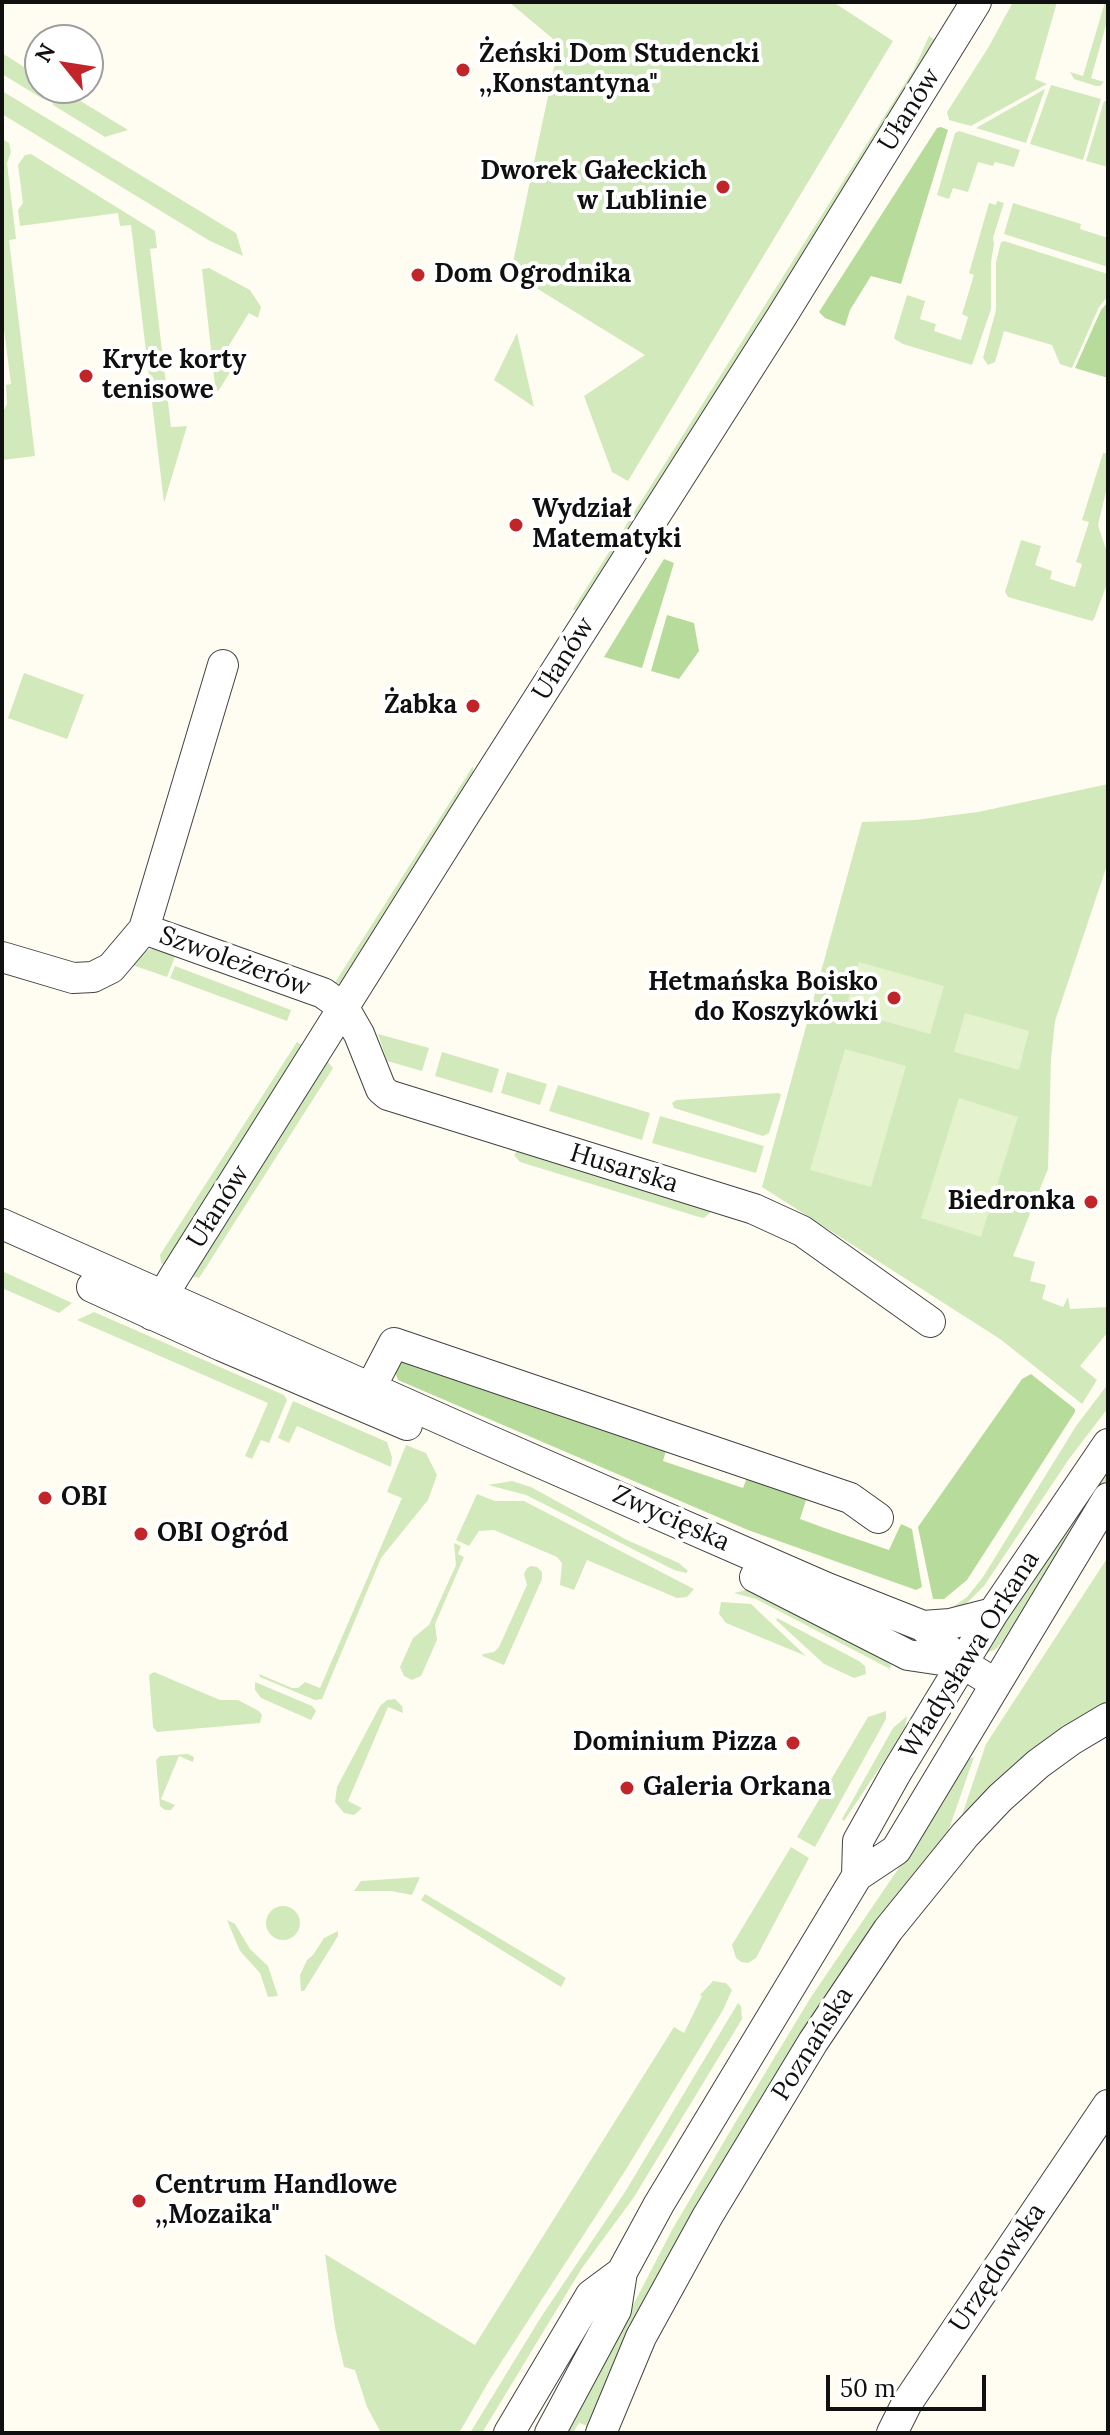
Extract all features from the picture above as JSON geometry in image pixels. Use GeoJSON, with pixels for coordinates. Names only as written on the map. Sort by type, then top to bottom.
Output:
{"type":"FeatureCollection","features":[{"type":"Feature","properties":{"kind":"street","name":"Ułanów"},"geometry":{"type":"LineString","coordinates":[[158,1306],[782,316],[976,2]]}},
{"type":"Feature","properties":{"kind":"street"},"geometry":{"type":"LineString","coordinates":[[144,929],[223,665]]}},
{"type":"Feature","properties":{"kind":"street","name":"Szwoleżerów"},"geometry":{"type":"LineString","coordinates":[[2,957],[73,978],[93,977],[111,968],[144,929],[323,993],[344,1008]]}},
{"type":"Feature","properties":{"kind":"street","name":"Husarska"},"geometry":{"type":"LineString","coordinates":[[344,1008],[359,1034],[381,1089],[388,1095],[754,1209],[802,1231],[930,1322]]}},
{"type":"Feature","properties":{"kind":"street","name":"Zwycięska"},"geometry":{"type":"LineString","coordinates":[[2,1224],[158,1306]]}},
{"type":"Feature","properties":{"kind":"street","name":"Zwycięska"},"geometry":{"type":"LineString","coordinates":[[2,1247],[158,1306],[366,1396],[543,1485],[725,1561],[908,1655],[962,1663]]}},
{"type":"Feature","properties":{"kind":"street"},"geometry":{"type":"LineString","coordinates":[[366,1396],[394,1343],[850,1498],[878,1518]]}},
{"type":"Feature","properties":{"kind":"street","name":"Zwycięska"},"geometry":{"type":"LineString","coordinates":[[366,1396],[493,1442],[827,1588],[923,1626],[962,1663],[996,1684]]}},
{"type":"Feature","properties":{"kind":"street","name":"Władysława Orkana"},"geometry":{"type":"LineString","coordinates":[[857,1876],[858,1841],[929,1717],[993,1613],[1108,1444]]}},
{"type":"Feature","properties":{"kind":"street","name":"Władysława Orkana"},"geometry":{"type":"LineString","coordinates":[[550,2433],[616,2310],[622,2272],[659,2204],[857,1876],[896,1850],[1108,1498]]}},
{"type":"Feature","properties":{"kind":"street"},"geometry":{"type":"LineString","coordinates":[[923,1626],[950,1624],[993,1613]]}},
{"type":"Feature","properties":{"kind":"street"},"geometry":{"type":"LineString","coordinates":[[908,1655],[916,1669],[929,1717]]}},
{"type":"Feature","properties":{"kind":"street","name":"Poznańska"},"geometry":{"type":"LineString","coordinates":[[601,2433],[627,2366],[677,2268],[813,2042],[872,1952],[965,1835],[1000,1798],[1038,1764],[1108,1718]]}},
{"type":"Feature","properties":{"kind":"street","name":"Urzędowska"},"geometry":{"type":"LineString","coordinates":[[892,2433],[907,2403],[1108,2105]]}},
{"type":"Feature","properties":{"kind":"street","name":"Władysława Orkana"},"geometry":{"type":"LineString","coordinates":[[509,2433],[591,2295],[622,2272]]}},
{"type":"Feature","properties":{"kind":"green space"},"geometry":{"type":"Polygon","coordinates":[[[509,2],[833,2],[893,41],[628,481],[612,472],[584,396],[645,355],[515,275],[513,262],[559,44],[509,2]]]}},
{"type":"Feature","properties":{"kind":"green space"},"geometry":{"type":"Polygon","coordinates":[[[1013,2],[1057,2],[1035,79],[1047,84],[971,126],[949,120],[947,112],[1013,2]]]}},
{"type":"Feature","properties":{"kind":"green space"},"geometry":{"type":"Polygon","coordinates":[[[1105,2],[1108,2],[1108,18],[1091,78],[1104,82],[1096,86],[1074,79],[1070,72],[1083,76],[1105,2]]]}},
{"type":"Feature","properties":{"kind":"green space"},"geometry":{"type":"Polygon","coordinates":[[[929,36],[940,43],[577,612],[573,609],[914,69],[929,36]]]}},
{"type":"Feature","properties":{"kind":"green space"},"geometry":{"type":"Polygon","coordinates":[[[2,53],[24,67],[24,87],[2,74],[2,53]]]}},
{"type":"Feature","properties":{"kind":"green space"},"geometry":{"type":"Polygon","coordinates":[[[1051,85],[1101,99],[1083,160],[1030,144],[1051,85]]]}},
{"type":"Feature","properties":{"kind":"green space"},"geometry":{"type":"Polygon","coordinates":[[[1045,89],[1026,143],[976,128],[1045,89]]]}},
{"type":"Feature","properties":{"kind":"green space"},"geometry":{"type":"Polygon","coordinates":[[[2,91],[236,233],[243,256],[210,241],[2,114],[2,91]]]}},
{"type":"Feature","properties":{"kind":"green space"},"geometry":{"type":"Polygon","coordinates":[[[1104,101],[1108,102],[1108,167],[1086,161],[1104,101]]]}},
{"type":"Feature","properties":{"kind":"green space"},"geometry":{"type":"Polygon","coordinates":[[[86,104],[128,130],[105,137],[53,105],[86,104]]]}},
{"type":"Feature","properties":{"kind":"green space"},"geometry":{"type":"Polygon","coordinates":[[[937,128],[948,130],[901,284],[871,276],[850,310],[845,326],[825,318],[819,312],[937,128]]]}},
{"type":"Feature","properties":{"kind":"green space"},"geometry":{"type":"Polygon","coordinates":[[[959,131],[1020,150],[1014,167],[978,162],[968,192],[953,188],[949,199],[937,195],[955,133],[959,131]]]}},
{"type":"Feature","properties":{"kind":"green space"},"geometry":{"type":"Polygon","coordinates":[[[2,139],[9,143],[11,152],[7,163],[16,239],[9,240],[35,456],[2,460],[2,414],[7,404],[6,385],[11,384],[2,313],[2,139]]]}},
{"type":"Feature","properties":{"kind":"green space"},"geometry":{"type":"Polygon","coordinates":[[[31,154],[155,231],[157,248],[150,249],[171,427],[187,426],[164,503],[131,225],[120,226],[118,213],[20,226],[18,210],[23,203],[18,165],[25,155],[31,154]]]}},
{"type":"Feature","properties":{"kind":"green space"},"geometry":{"type":"Polygon","coordinates":[[[997,201],[1004,203],[993,238],[991,309],[972,365],[896,340],[894,338],[907,295],[925,301],[920,319],[936,324],[934,331],[961,340],[968,317],[962,314],[974,275],[969,273],[989,203],[996,205],[997,201]]]}},
{"type":"Feature","properties":{"kind":"green space"},"geometry":{"type":"Polygon","coordinates":[[[1013,203],[1081,224],[1080,229],[1108,238],[1108,267],[1004,234],[1013,203]]]}},
{"type":"Feature","properties":{"kind":"green space"},"geometry":{"type":"Polygon","coordinates":[[[1001,242],[1108,274],[1108,296],[1099,307],[1072,368],[1060,364],[1052,345],[1004,331],[995,362],[988,365],[983,358],[996,310],[996,262],[1001,242]]]}},
{"type":"Feature","properties":{"kind":"green space"},"geometry":{"type":"Polygon","coordinates":[[[209,268],[250,290],[261,307],[258,318],[249,313],[223,355],[234,366],[219,390],[210,395],[202,392],[200,387],[215,385],[202,269],[209,268]]]}},
{"type":"Feature","properties":{"kind":"green space"},"geometry":{"type":"Polygon","coordinates":[[[1108,302],[1108,378],[1075,368],[1101,310],[1108,302]]]}},
{"type":"Feature","properties":{"kind":"green space"},"geometry":{"type":"Polygon","coordinates":[[[517,333],[534,407],[494,380],[517,333]]]}},
{"type":"Feature","properties":{"kind":"green space"},"geometry":{"type":"Polygon","coordinates":[[[1103,453],[1108,454],[1108,483],[1098,525],[1108,556],[1108,581],[1094,619],[1092,621],[1008,597],[1005,592],[1021,540],[1041,546],[1035,565],[1052,571],[1050,579],[1075,587],[1082,564],[1076,562],[1089,522],[1082,520],[1103,453]]]}},
{"type":"Feature","properties":{"kind":"green space"},"geometry":{"type":"Polygon","coordinates":[[[664,559],[674,563],[642,668],[604,657],[664,559]]]}},
{"type":"Feature","properties":{"kind":"green space"},"geometry":{"type":"Polygon","coordinates":[[[667,615],[694,623],[699,651],[679,679],[651,671],[667,615]]]}},
{"type":"Feature","properties":{"kind":"green space"},"geometry":{"type":"Polygon","coordinates":[[[24,673],[84,695],[67,739],[8,718],[24,673]]]}},
{"type":"Feature","properties":{"kind":"green space"},"geometry":{"type":"Polygon","coordinates":[[[473,766],[474,779],[342,983],[334,984],[473,766]]]}},
{"type":"Feature","properties":{"kind":"green space"},"geometry":{"type":"Polygon","coordinates":[[[1108,784],[1108,862],[1055,1021],[1048,1169],[1013,1256],[1035,1262],[1030,1281],[1046,1285],[1042,1299],[1063,1307],[1068,1297],[1070,1309],[1108,1307],[1108,1332],[1080,1366],[1097,1380],[1082,1404],[1000,1339],[762,1187],[862,822],[915,820],[978,812],[1108,784]]]}},
{"type":"Feature","properties":{"kind":"green space"},"geometry":{"type":"Polygon","coordinates":[[[157,947],[178,949],[167,977],[129,964],[141,953],[157,947]]]}},
{"type":"Feature","properties":{"kind":"green space","name":"Hetmańska Boisko do Koszykówki"},"geometry":{"type":"Polygon","coordinates":[[[859,962],[944,986],[930,1034],[845,1010],[859,962]]]}},
{"type":"Feature","properties":{"kind":"green space"},"geometry":{"type":"Polygon","coordinates":[[[175,966],[291,1010],[287,1021],[170,978],[175,966]]]}},
{"type":"Feature","properties":{"kind":"green space"},"geometry":{"type":"Polygon","coordinates":[[[965,1013],[1029,1031],[1019,1070],[954,1052],[965,1013]]]}},
{"type":"Feature","properties":{"kind":"green space"},"geometry":{"type":"Polygon","coordinates":[[[378,1034],[429,1048],[422,1071],[387,1061],[378,1034]]]}},
{"type":"Feature","properties":{"kind":"green space"},"geometry":{"type":"Polygon","coordinates":[[[297,1042],[306,1047],[165,1265],[161,1263],[160,1255],[297,1042]]]}},
{"type":"Feature","properties":{"kind":"green space"},"geometry":{"type":"Polygon","coordinates":[[[845,1049],[906,1066],[871,1187],[810,1170],[845,1049]]]}},
{"type":"Feature","properties":{"kind":"green space"},"geometry":{"type":"Polygon","coordinates":[[[442,1052],[499,1069],[492,1093],[435,1076],[442,1052]]]}},
{"type":"Feature","properties":{"kind":"green space"},"geometry":{"type":"Polygon","coordinates":[[[327,1061],[333,1068],[199,1278],[190,1276],[327,1061]]]}},
{"type":"Feature","properties":{"kind":"green space"},"geometry":{"type":"Polygon","coordinates":[[[507,1072],[547,1084],[540,1105],[501,1093],[507,1072]]]}},
{"type":"Feature","properties":{"kind":"green space"},"geometry":{"type":"Polygon","coordinates":[[[558,1085],[650,1113],[642,1140],[549,1111],[558,1085]]]}},
{"type":"Feature","properties":{"kind":"green space"},"geometry":{"type":"Polygon","coordinates":[[[781,1095],[769,1133],[763,1136],[674,1108],[672,1103],[676,1100],[781,1095]]]}},
{"type":"Feature","properties":{"kind":"green space"},"geometry":{"type":"Polygon","coordinates":[[[959,1098],[1018,1117],[981,1237],[921,1218],[959,1098]]]}},
{"type":"Feature","properties":{"kind":"green space"},"geometry":{"type":"Polygon","coordinates":[[[660,1116],[764,1146],[756,1173],[652,1143],[660,1116]]]}},
{"type":"Feature","properties":{"kind":"green space"},"geometry":{"type":"Polygon","coordinates":[[[518,1150],[710,1209],[710,1213],[704,1218],[699,1217],[520,1162],[514,1155],[518,1150]]]}},
{"type":"Feature","properties":{"kind":"green space"},"geometry":{"type":"Polygon","coordinates":[[[2,1271],[72,1303],[59,1313],[2,1288],[2,1271]]]}},
{"type":"Feature","properties":{"kind":"green space"},"geometry":{"type":"Polygon","coordinates":[[[94,1312],[284,1395],[287,1400],[269,1443],[261,1440],[252,1459],[245,1456],[268,1403],[77,1320],[94,1312]]]}},
{"type":"Feature","properties":{"kind":"green space"},"geometry":{"type":"Polygon","coordinates":[[[405,1359],[667,1447],[663,1461],[743,1488],[748,1475],[808,1494],[800,1519],[889,1550],[901,1524],[912,1529],[922,1587],[916,1590],[748,1530],[398,1380],[394,1370],[405,1359]]]}},
{"type":"Feature","properties":{"kind":"green space"},"geometry":{"type":"Polygon","coordinates":[[[1031,1374],[1075,1412],[967,1580],[944,1599],[933,1599],[918,1527],[1022,1379],[1031,1374]]]}},
{"type":"Feature","properties":{"kind":"green space"},"geometry":{"type":"Polygon","coordinates":[[[1108,1384],[1108,1408],[1069,1459],[984,1586],[966,1604],[947,1611],[967,1597],[983,1577],[1076,1426],[1108,1384]]]}},
{"type":"Feature","properties":{"kind":"green space"},"geometry":{"type":"Polygon","coordinates":[[[293,1401],[387,1442],[392,1457],[391,1467],[297,1426],[289,1443],[278,1438],[293,1401]]]}},
{"type":"Feature","properties":{"kind":"green space"},"geometry":{"type":"Polygon","coordinates":[[[406,1445],[426,1453],[437,1475],[428,1500],[381,1558],[322,1699],[315,1700],[260,1677],[259,1674],[292,1688],[298,1688],[305,1682],[320,1688],[402,1498],[387,1492],[406,1445]]]}},
{"type":"Feature","properties":{"kind":"green space"},"geometry":{"type":"Polygon","coordinates":[[[1108,1462],[1108,1478],[1013,1630],[996,1649],[985,1654],[983,1648],[1108,1462]]]}},
{"type":"Feature","properties":{"kind":"green space"},"geometry":{"type":"Polygon","coordinates":[[[512,1481],[531,1487],[627,1540],[679,1563],[688,1571],[674,1570],[526,1495],[488,1485],[512,1481]]]}},
{"type":"Feature","properties":{"kind":"green space"},"geometry":{"type":"Polygon","coordinates":[[[477,1494],[495,1501],[524,1501],[694,1589],[687,1597],[677,1598],[587,1560],[574,1590],[560,1585],[562,1563],[557,1557],[494,1530],[479,1531],[469,1546],[456,1540],[477,1494]]]}},
{"type":"Feature","properties":{"kind":"green space"},"geometry":{"type":"Polygon","coordinates":[[[454,1543],[461,1546],[458,1554],[464,1557],[435,1624],[437,1640],[421,1676],[412,1680],[404,1676],[400,1667],[413,1638],[429,1625],[456,1565],[454,1543]]]}},
{"type":"Feature","properties":{"kind":"green space"},"geometry":{"type":"Polygon","coordinates":[[[1108,1557],[1108,1705],[960,1821],[986,1744],[1108,1557]]]}},
{"type":"Feature","properties":{"kind":"green space"},"geometry":{"type":"Polygon","coordinates":[[[531,1566],[542,1572],[542,1579],[504,1665],[482,1656],[499,1647],[527,1585],[524,1574],[531,1566]]]}},
{"type":"Feature","properties":{"kind":"green space"},"geometry":{"type":"Polygon","coordinates":[[[746,1590],[879,1656],[891,1665],[890,1669],[756,1599],[734,1593],[746,1590]]]}},
{"type":"Feature","properties":{"kind":"green space"},"geometry":{"type":"Polygon","coordinates":[[[721,1602],[751,1604],[806,1656],[726,1623],[719,1614],[721,1602]]]}},
{"type":"Feature","properties":{"kind":"green space"},"geometry":{"type":"Polygon","coordinates":[[[777,1618],[859,1661],[865,1666],[866,1674],[854,1678],[824,1664],[777,1618]]]}},
{"type":"Feature","properties":{"kind":"green space"},"geometry":{"type":"Polygon","coordinates":[[[154,1672],[220,1700],[238,1700],[259,1711],[262,1715],[260,1723],[157,1732],[153,1727],[149,1675],[154,1672]]]}},
{"type":"Feature","properties":{"kind":"green space"},"geometry":{"type":"Polygon","coordinates":[[[255,1682],[312,1706],[316,1711],[311,1720],[261,1698],[255,1690],[255,1682]]]}},
{"type":"Feature","properties":{"kind":"green space"},"geometry":{"type":"Polygon","coordinates":[[[395,1699],[402,1706],[403,1713],[388,1707],[348,1801],[362,1808],[354,1815],[344,1813],[335,1802],[337,1787],[380,1706],[387,1700],[395,1699]]]}},
{"type":"Feature","properties":{"kind":"green space"},"geometry":{"type":"Polygon","coordinates":[[[886,1711],[886,1719],[815,1847],[797,1837],[868,1717],[886,1711]]]}},
{"type":"Feature","properties":{"kind":"green space"},"geometry":{"type":"Polygon","coordinates":[[[907,1716],[905,1727],[892,1749],[844,1821],[842,1819],[893,1728],[907,1716]]]}},
{"type":"Feature","properties":{"kind":"green space"},"geometry":{"type":"Polygon","coordinates":[[[188,1754],[194,1757],[193,1762],[179,1756],[161,1799],[175,1805],[171,1810],[165,1810],[160,1806],[156,1760],[160,1756],[188,1754]]]}},
{"type":"Feature","properties":{"kind":"green space"},"geometry":{"type":"Polygon","coordinates":[[[974,1757],[949,1829],[952,1834],[591,2427],[579,2423],[573,2433],[567,2433],[672,2230],[735,2123],[811,1997],[909,1853],[966,1760],[974,1757]]]}},
{"type":"Feature","properties":{"kind":"green space"},"geometry":{"type":"Polygon","coordinates":[[[791,1847],[809,1858],[756,1958],[748,1963],[741,1962],[736,1958],[732,1945],[791,1847]]]}},
{"type":"Feature","properties":{"kind":"green space"},"geometry":{"type":"Polygon","coordinates":[[[420,1877],[412,1895],[391,1891],[354,1891],[361,1881],[420,1877]]]}},
{"type":"Feature","properties":{"kind":"green space"},"geometry":{"type":"Polygon","coordinates":[[[425,1894],[566,1978],[561,1987],[421,1900],[425,1894]]]}},
{"type":"Feature","properties":{"kind":"green space"},"geometry":{"type":"Polygon","coordinates":[[[283,1906],[295,1911],[300,1923],[295,1935],[283,1940],[271,1935],[266,1923],[271,1911],[283,1906]]]}},
{"type":"Feature","properties":{"kind":"green space"},"geometry":{"type":"Polygon","coordinates":[[[227,1920],[235,1924],[250,1949],[268,1966],[278,1996],[268,1997],[260,1973],[240,1951],[227,1920]]]}},
{"type":"Feature","properties":{"kind":"green space"},"geometry":{"type":"Polygon","coordinates":[[[338,1931],[338,1936],[304,1991],[301,1991],[300,1975],[307,1960],[324,1938],[338,1931]]]}},
{"type":"Feature","properties":{"kind":"green space"},"geometry":{"type":"Polygon","coordinates":[[[713,1981],[726,1983],[732,1990],[723,2010],[459,2433],[381,2433],[367,2407],[355,2370],[344,2367],[335,2328],[325,2254],[475,2345],[674,2027],[684,2033],[700,1995],[713,1981]]]}},
{"type":"Feature","properties":{"kind":"green space"},"geometry":{"type":"Polygon","coordinates":[[[738,2003],[742,2019],[634,2197],[582,2268],[482,2433],[470,2433],[541,2317],[625,2192],[738,2003]]]}},
{"type":"Feature","properties":{"kind":"place","name":"Żeński Dom Studencki ,,Konstantyna\""},"geometry":{"type":"Point","coordinates":[463,70]}},
{"type":"Feature","properties":{"kind":"place","name":"Dworek Gałeckich w Lublinie"},"geometry":{"type":"Point","coordinates":[723,187]}},
{"type":"Feature","properties":{"kind":"place","name":"Dom Ogrodnika"},"geometry":{"type":"Point","coordinates":[418,275]}},
{"type":"Feature","properties":{"kind":"place","name":"Kryte korty tenisowe"},"geometry":{"type":"Point","coordinates":[86,376]}},
{"type":"Feature","properties":{"kind":"place","name":"Wydział Matematyki"},"geometry":{"type":"Point","coordinates":[516,525]}},
{"type":"Feature","properties":{"kind":"place","name":"Żabka"},"geometry":{"type":"Point","coordinates":[473,706]}},
{"type":"Feature","properties":{"kind":"place","name":"Hetmańska Boisko do Koszykówki"},"geometry":{"type":"Point","coordinates":[894,998]}},
{"type":"Feature","properties":{"kind":"place","name":"Biedronka"},"geometry":{"type":"Point","coordinates":[1091,1202]}},
{"type":"Feature","properties":{"kind":"place","name":"OBI"},"geometry":{"type":"Point","coordinates":[45,1498]}},
{"type":"Feature","properties":{"kind":"place","name":"OBI Ogród"},"geometry":{"type":"Point","coordinates":[141,1534]}},
{"type":"Feature","properties":{"kind":"place","name":"Dominium Pizza"},"geometry":{"type":"Point","coordinates":[793,1743]}},
{"type":"Feature","properties":{"kind":"place","name":"Galeria Orkana"},"geometry":{"type":"Point","coordinates":[627,1788]}},
{"type":"Feature","properties":{"kind":"place","name":"Centrum Handlowe ,,Mozaika\""},"geometry":{"type":"Point","coordinates":[139,2201]}}]}
